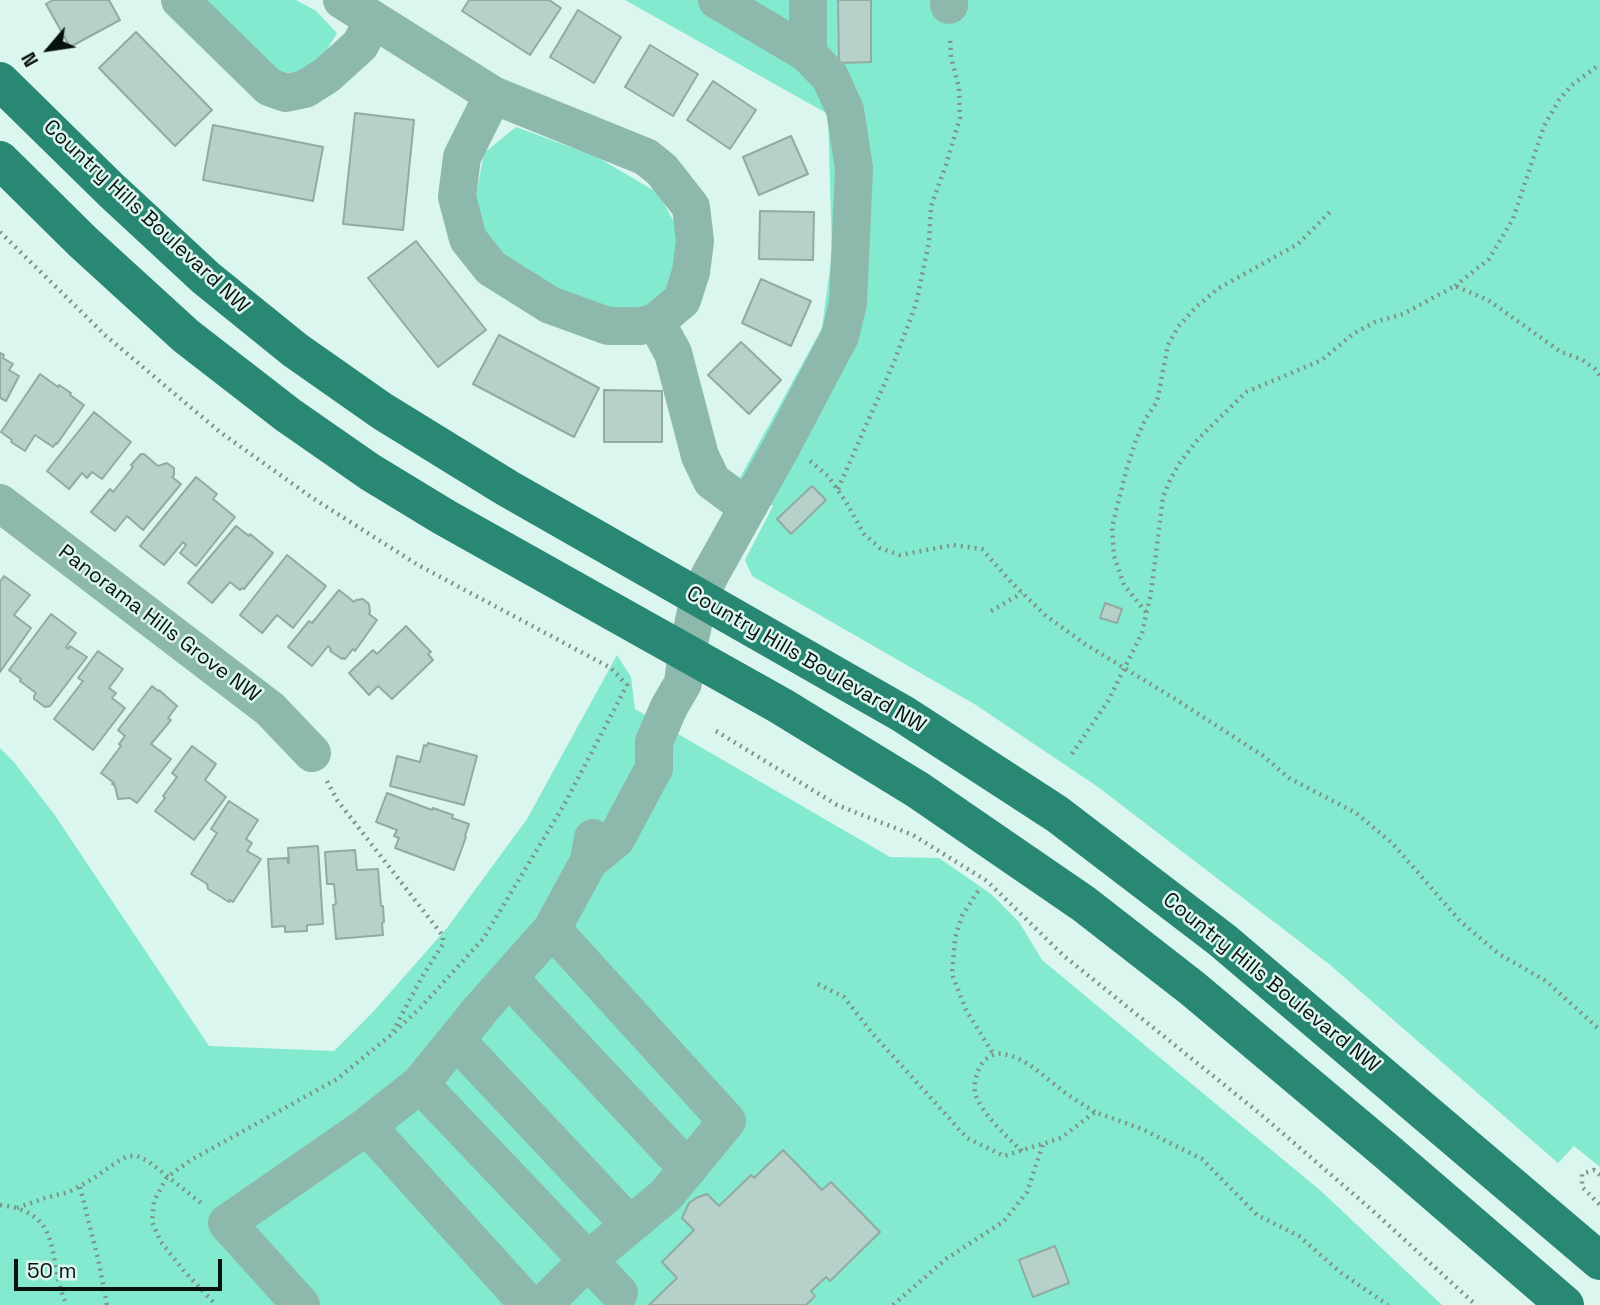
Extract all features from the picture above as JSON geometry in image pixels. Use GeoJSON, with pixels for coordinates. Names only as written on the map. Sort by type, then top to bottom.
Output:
{"type":"FeatureCollection","features":[{"type":"Feature","properties":{"kind":"main road","name":"Country Hills Boulevard NW"},"geometry":{"type":"LineString","coordinates":[[0,81],[206,278],[295,350],[382,411],[484,474],[903,715],[1056,814],[1222,940],[1600,1261]]}},
{"type":"Feature","properties":{"kind":"main road"},"geometry":{"type":"LineString","coordinates":[[0,160],[83,242],[186,336],[288,415],[370,472],[444,517],[781,706],[918,790],[1084,904],[1192,988],[1565,1305]]}},
{"type":"Feature","properties":{"kind":"street"},"geometry":{"type":"LineString","coordinates":[[180,0],[269,87],[286,93],[305,89],[327,75],[359,45],[373,21]]}},
{"type":"Feature","properties":{"kind":"street"},"geometry":{"type":"LineString","coordinates":[[342,0],[493,95],[646,157],[663,170],[691,207],[695,241],[691,272],[682,300],[656,322],[641,326],[608,326],[550,305],[492,268],[468,239],[457,197],[462,157],[493,95]]}},
{"type":"Feature","properties":{"kind":"street"},"geometry":{"type":"LineString","coordinates":[[301,1305],[227,1223],[367,1126],[420,1084],[552,929],[589,861],[616,839],[654,768],[654,742],[683,683],[699,598],[840,336],[848,303],[854,168],[845,110],[830,77],[808,54],[717,0]]}},
{"type":"Feature","properties":{"kind":"street"},"geometry":{"type":"LineString","coordinates":[[808,0],[808,54]]}},
{"type":"Feature","properties":{"kind":"street"},"geometry":{"type":"LineString","coordinates":[[656,322],[673,353],[700,456],[712,481],[747,507]]}},
{"type":"Feature","properties":{"kind":"street","name":"Panorama Hills Grove NW"},"geometry":{"type":"LineString","coordinates":[[0,503],[270,709],[312,753]]}},
{"type":"Feature","properties":{"kind":"street"},"geometry":{"type":"LineString","coordinates":[[543,1305],[587,1260],[666,1195],[727,1121],[552,929]]}},
{"type":"Feature","properties":{"kind":"street"},"geometry":{"type":"LineString","coordinates":[[509,978],[688,1169]]}},
{"type":"Feature","properties":{"kind":"street"},"geometry":{"type":"LineString","coordinates":[[456,1040],[629,1224]]}},
{"type":"Feature","properties":{"kind":"street"},"geometry":{"type":"LineString","coordinates":[[420,1084],[619,1293]]}},
{"type":"Feature","properties":{"kind":"street"},"geometry":{"type":"LineString","coordinates":[[367,1126],[528,1305]]}},
{"type":"Feature","properties":{"kind":"path"},"geometry":{"type":"LineString","coordinates":[[838,490],[894,362],[916,304],[929,242],[931,206],[960,118],[958,88],[951,57],[949,3]]}},
{"type":"Feature","properties":{"kind":"path"},"geometry":{"type":"LineString","coordinates":[[1072,754],[1108,701],[1142,634],[1151,593],[1163,497],[1178,464],[1198,439],[1247,392],[1322,360],[1353,334],[1375,322],[1403,314],[1455,286],[1489,259],[1513,219],[1544,126],[1559,100],[1572,85],[1600,64]]}},
{"type":"Feature","properties":{"kind":"path"},"geometry":{"type":"LineString","coordinates":[[1146,613],[1124,585],[1114,556],[1112,527],[1136,440],[1157,402],[1168,345],[1178,327],[1219,288],[1297,244],[1331,211]]}},
{"type":"Feature","properties":{"kind":"path"},"geometry":{"type":"LineString","coordinates":[[0,232],[106,336],[220,432],[310,498],[418,565],[611,668],[627,685],[564,805],[483,939],[420,1007],[391,1035],[337,1079],[191,1160],[167,1177],[154,1201],[152,1223],[161,1242],[216,1305]]}},
{"type":"Feature","properties":{"kind":"path"},"geometry":{"type":"LineString","coordinates":[[1455,286],[1488,300],[1561,352],[1581,359],[1600,376]]}},
{"type":"Feature","properties":{"kind":"path"},"geometry":{"type":"LineString","coordinates":[[782,446],[806,458],[828,475],[864,534],[880,548],[900,555],[953,545],[982,549],[1045,615],[1085,645],[1262,755],[1289,778],[1356,813],[1393,844],[1460,921],[1499,954],[1546,981],[1600,1030]]}},
{"type":"Feature","properties":{"kind":"path"},"geometry":{"type":"LineString","coordinates":[[991,611],[1022,593]]}},
{"type":"Feature","properties":{"kind":"path"},"geometry":{"type":"LineString","coordinates":[[716,731],[837,804],[913,835],[987,881],[1064,956],[1258,1112],[1372,1210],[1476,1305]]}},
{"type":"Feature","properties":{"kind":"path"},"geometry":{"type":"LineString","coordinates":[[312,753],[337,800],[443,936],[443,944],[391,1035]]}},
{"type":"Feature","properties":{"kind":"path"},"geometry":{"type":"LineString","coordinates":[[978,891],[961,916],[955,938],[952,974],[966,1010],[994,1055]]}},
{"type":"Feature","properties":{"kind":"path"},"geometry":{"type":"LineString","coordinates":[[818,984],[844,997],[967,1138],[1004,1156],[1061,1138],[1095,1112]]}},
{"type":"Feature","properties":{"kind":"path"},"geometry":{"type":"LineString","coordinates":[[1023,1151],[1005,1135],[975,1093],[976,1074],[984,1060],[1000,1053],[1018,1058],[1035,1068],[1065,1093],[1095,1112],[1142,1129],[1202,1159],[1257,1215],[1298,1236],[1340,1272],[1388,1305]]}},
{"type":"Feature","properties":{"kind":"path"},"geometry":{"type":"LineString","coordinates":[[893,1305],[946,1259],[1004,1221],[1027,1192],[1043,1144]]}},
{"type":"Feature","properties":{"kind":"path"},"geometry":{"type":"LineString","coordinates":[[17,1208],[69,1192],[128,1156],[137,1156],[148,1161],[227,1223]]}},
{"type":"Feature","properties":{"kind":"path"},"geometry":{"type":"LineString","coordinates":[[1600,1175],[1594,1170],[1583,1174],[1582,1187],[1600,1205]]}},
{"type":"Feature","properties":{"kind":"path"},"geometry":{"type":"LineString","coordinates":[[80,1186],[107,1305]]}},
{"type":"Feature","properties":{"kind":"path"},"geometry":{"type":"LineString","coordinates":[[0,1205],[24,1209],[46,1229],[54,1248],[61,1292],[67,1305]]}},
{"type":"Feature","properties":{"kind":"green space"},"geometry":{"type":"Polygon","coordinates":[[[197,0],[296,0],[316,11],[337,33],[324,55],[306,72],[283,73],[259,61],[197,0]]]}},
{"type":"Feature","properties":{"kind":"green space"},"geometry":{"type":"Polygon","coordinates":[[[625,0],[1600,0],[1600,1167],[1574,1146],[1558,1163],[1329,964],[1098,787],[976,705],[752,576],[745,560],[773,506],[736,485],[822,328],[832,253],[828,114],[625,0]]]}},
{"type":"Feature","properties":{"kind":"green space"},"geometry":{"type":"Polygon","coordinates":[[[516,127],[597,157],[658,193],[679,231],[673,275],[655,308],[635,317],[521,277],[488,249],[475,200],[484,153],[516,127]]]}},
{"type":"Feature","properties":{"kind":"green space"},"geometry":{"type":"Polygon","coordinates":[[[617,655],[631,677],[635,709],[890,857],[939,858],[991,894],[1019,922],[1042,960],[1321,1191],[1442,1305],[0,1305],[0,748],[54,814],[209,1046],[334,1051],[373,1012],[447,928],[527,819],[617,655]]]}},
{"type":"Feature","properties":{"kind":"building"},"geometry":{"type":"Polygon","coordinates":[[[53,0],[109,0],[120,20],[70,47],[46,4],[53,0]]]}},
{"type":"Feature","properties":{"kind":"building"},"geometry":{"type":"Polygon","coordinates":[[[469,0],[549,0],[561,8],[530,55],[462,11],[469,0]]]}},
{"type":"Feature","properties":{"kind":"building"},"geometry":{"type":"Polygon","coordinates":[[[838,0],[871,0],[871,62],[839,63],[838,0]]]}},
{"type":"Feature","properties":{"kind":"building"},"geometry":{"type":"Polygon","coordinates":[[[578,10],[621,37],[594,83],[550,57],[578,10]]]}},
{"type":"Feature","properties":{"kind":"building"},"geometry":{"type":"Polygon","coordinates":[[[136,32],[212,110],[175,146],[99,68],[136,32]]]}},
{"type":"Feature","properties":{"kind":"building"},"geometry":{"type":"Polygon","coordinates":[[[650,45],[698,74],[673,116],[625,87],[650,45]]]}},
{"type":"Feature","properties":{"kind":"building"},"geometry":{"type":"Polygon","coordinates":[[[713,81],[756,110],[730,149],[687,120],[713,81]]]}},
{"type":"Feature","properties":{"kind":"building"},"geometry":{"type":"Polygon","coordinates":[[[355,113],[414,120],[403,230],[343,224],[355,113]]]}},
{"type":"Feature","properties":{"kind":"building"},"geometry":{"type":"Polygon","coordinates":[[[213,125],[323,147],[313,201],[203,180],[213,125]]]}},
{"type":"Feature","properties":{"kind":"building"},"geometry":{"type":"Polygon","coordinates":[[[791,136],[808,174],[759,195],[743,157],[791,136]]]}},
{"type":"Feature","properties":{"kind":"building"},"geometry":{"type":"Polygon","coordinates":[[[760,211],[814,212],[813,260],[759,259],[760,211]]]}},
{"type":"Feature","properties":{"kind":"building"},"geometry":{"type":"Polygon","coordinates":[[[416,241],[486,330],[438,367],[368,278],[416,241]]]}},
{"type":"Feature","properties":{"kind":"building"},"geometry":{"type":"Polygon","coordinates":[[[761,279],[811,301],[791,346],[742,323],[761,279]]]}},
{"type":"Feature","properties":{"kind":"building"},"geometry":{"type":"Polygon","coordinates":[[[499,335],[599,388],[574,437],[473,384],[499,335]]]}},
{"type":"Feature","properties":{"kind":"building"},"geometry":{"type":"Polygon","coordinates":[[[741,342],[781,380],[749,414],[708,375],[741,342]]]}},
{"type":"Feature","properties":{"kind":"building"},"geometry":{"type":"Polygon","coordinates":[[[0,353],[13,364],[9,370],[19,376],[6,401],[0,398],[0,353]]]}},
{"type":"Feature","properties":{"kind":"building"},"geometry":{"type":"Polygon","coordinates":[[[40,374],[71,393],[70,395],[84,405],[57,444],[53,447],[35,435],[25,451],[1,432],[40,374]]]}},
{"type":"Feature","properties":{"kind":"building"},"geometry":{"type":"Polygon","coordinates":[[[604,390],[662,391],[662,442],[604,442],[604,390]]]}},
{"type":"Feature","properties":{"kind":"building"},"geometry":{"type":"Polygon","coordinates":[[[94,412],[131,442],[102,479],[92,472],[87,478],[82,473],[69,489],[47,471],[94,412]]]}},
{"type":"Feature","properties":{"kind":"building"},"geometry":{"type":"Polygon","coordinates":[[[141,454],[158,466],[167,463],[174,468],[172,477],[181,484],[143,530],[127,516],[115,531],[91,512],[110,489],[113,492],[141,454]]]}},
{"type":"Feature","properties":{"kind":"building"},"geometry":{"type":"Polygon","coordinates":[[[196,477],[217,494],[213,499],[235,517],[196,566],[180,553],[186,545],[183,542],[164,565],[140,546],[196,477]]]}},
{"type":"Feature","properties":{"kind":"building"},"geometry":{"type":"Polygon","coordinates":[[[812,486],[826,500],[791,534],[777,519],[812,486]]]}},
{"type":"Feature","properties":{"kind":"building"},"geometry":{"type":"Polygon","coordinates":[[[236,526],[273,553],[244,589],[240,590],[230,582],[212,603],[188,583],[236,526]]]}},
{"type":"Feature","properties":{"kind":"building"},"geometry":{"type":"Polygon","coordinates":[[[287,555],[326,586],[293,628],[277,615],[262,633],[240,615],[287,555]]]}},
{"type":"Feature","properties":{"kind":"building"},"geometry":{"type":"Polygon","coordinates":[[[4,576],[30,595],[14,615],[31,628],[0,672],[0,582],[4,576]]]}},
{"type":"Feature","properties":{"kind":"building"},"geometry":{"type":"Polygon","coordinates":[[[339,590],[354,602],[363,599],[369,604],[369,614],[377,620],[355,651],[353,649],[345,659],[330,651],[328,646],[312,666],[288,647],[339,590]]]}},
{"type":"Feature","properties":{"kind":"building"},"geometry":{"type":"Polygon","coordinates":[[[1105,603],[1122,609],[1117,623],[1100,618],[1105,603]]]}},
{"type":"Feature","properties":{"kind":"building"},"geometry":{"type":"Polygon","coordinates":[[[51,614],[76,633],[66,647],[68,649],[70,646],[87,657],[50,706],[45,707],[34,699],[36,693],[9,670],[51,614]]]}},
{"type":"Feature","properties":{"kind":"building"},"geometry":{"type":"Polygon","coordinates":[[[406,626],[431,652],[428,654],[433,660],[392,699],[378,686],[369,695],[349,673],[373,650],[377,654],[406,626]]]}},
{"type":"Feature","properties":{"kind":"building"},"geometry":{"type":"Polygon","coordinates":[[[98,651],[123,669],[109,688],[116,693],[112,698],[125,708],[93,750],[54,719],[83,681],[78,678],[98,651]]]}},
{"type":"Feature","properties":{"kind":"building"},"geometry":{"type":"Polygon","coordinates":[[[152,686],[177,706],[168,718],[171,720],[151,744],[171,759],[137,803],[130,798],[118,799],[112,784],[114,783],[101,773],[125,736],[118,730],[152,686]]]}},
{"type":"Feature","properties":{"kind":"building"},"geometry":{"type":"Polygon","coordinates":[[[428,743],[477,756],[464,805],[390,786],[397,756],[420,762],[424,745],[427,746],[428,743]]]}},
{"type":"Feature","properties":{"kind":"building"},"geometry":{"type":"Polygon","coordinates":[[[192,746],[216,764],[205,780],[226,797],[194,840],[155,811],[177,777],[172,773],[192,746]]]}},
{"type":"Feature","properties":{"kind":"building"},"geometry":{"type":"Polygon","coordinates":[[[387,793],[453,815],[452,818],[469,824],[454,870],[395,848],[399,838],[394,836],[397,830],[376,822],[387,793]]]}},
{"type":"Feature","properties":{"kind":"building"},"geometry":{"type":"Polygon","coordinates":[[[229,801],[258,820],[246,839],[252,843],[247,851],[261,859],[233,902],[208,889],[207,884],[191,874],[217,833],[211,829],[229,801]]]}},
{"type":"Feature","properties":{"kind":"building"},"geometry":{"type":"Polygon","coordinates":[[[318,846],[323,924],[307,925],[307,931],[285,932],[285,926],[272,927],[268,859],[287,858],[289,863],[288,848],[318,846]]]}},
{"type":"Feature","properties":{"kind":"building"},"geometry":{"type":"Polygon","coordinates":[[[355,850],[357,870],[378,869],[383,906],[383,935],[336,939],[334,884],[327,884],[325,852],[355,850]]]}},
{"type":"Feature","properties":{"kind":"building"},"geometry":{"type":"Polygon","coordinates":[[[783,1150],[822,1190],[831,1182],[880,1232],[830,1281],[826,1277],[811,1291],[815,1296],[806,1305],[649,1305],[677,1278],[662,1262],[694,1230],[682,1218],[689,1203],[707,1194],[719,1206],[751,1175],[754,1178],[783,1150]]]}},
{"type":"Feature","properties":{"kind":"building"},"geometry":{"type":"Polygon","coordinates":[[[1055,1246],[1069,1283],[1033,1297],[1019,1260],[1055,1246]]]}}]}
